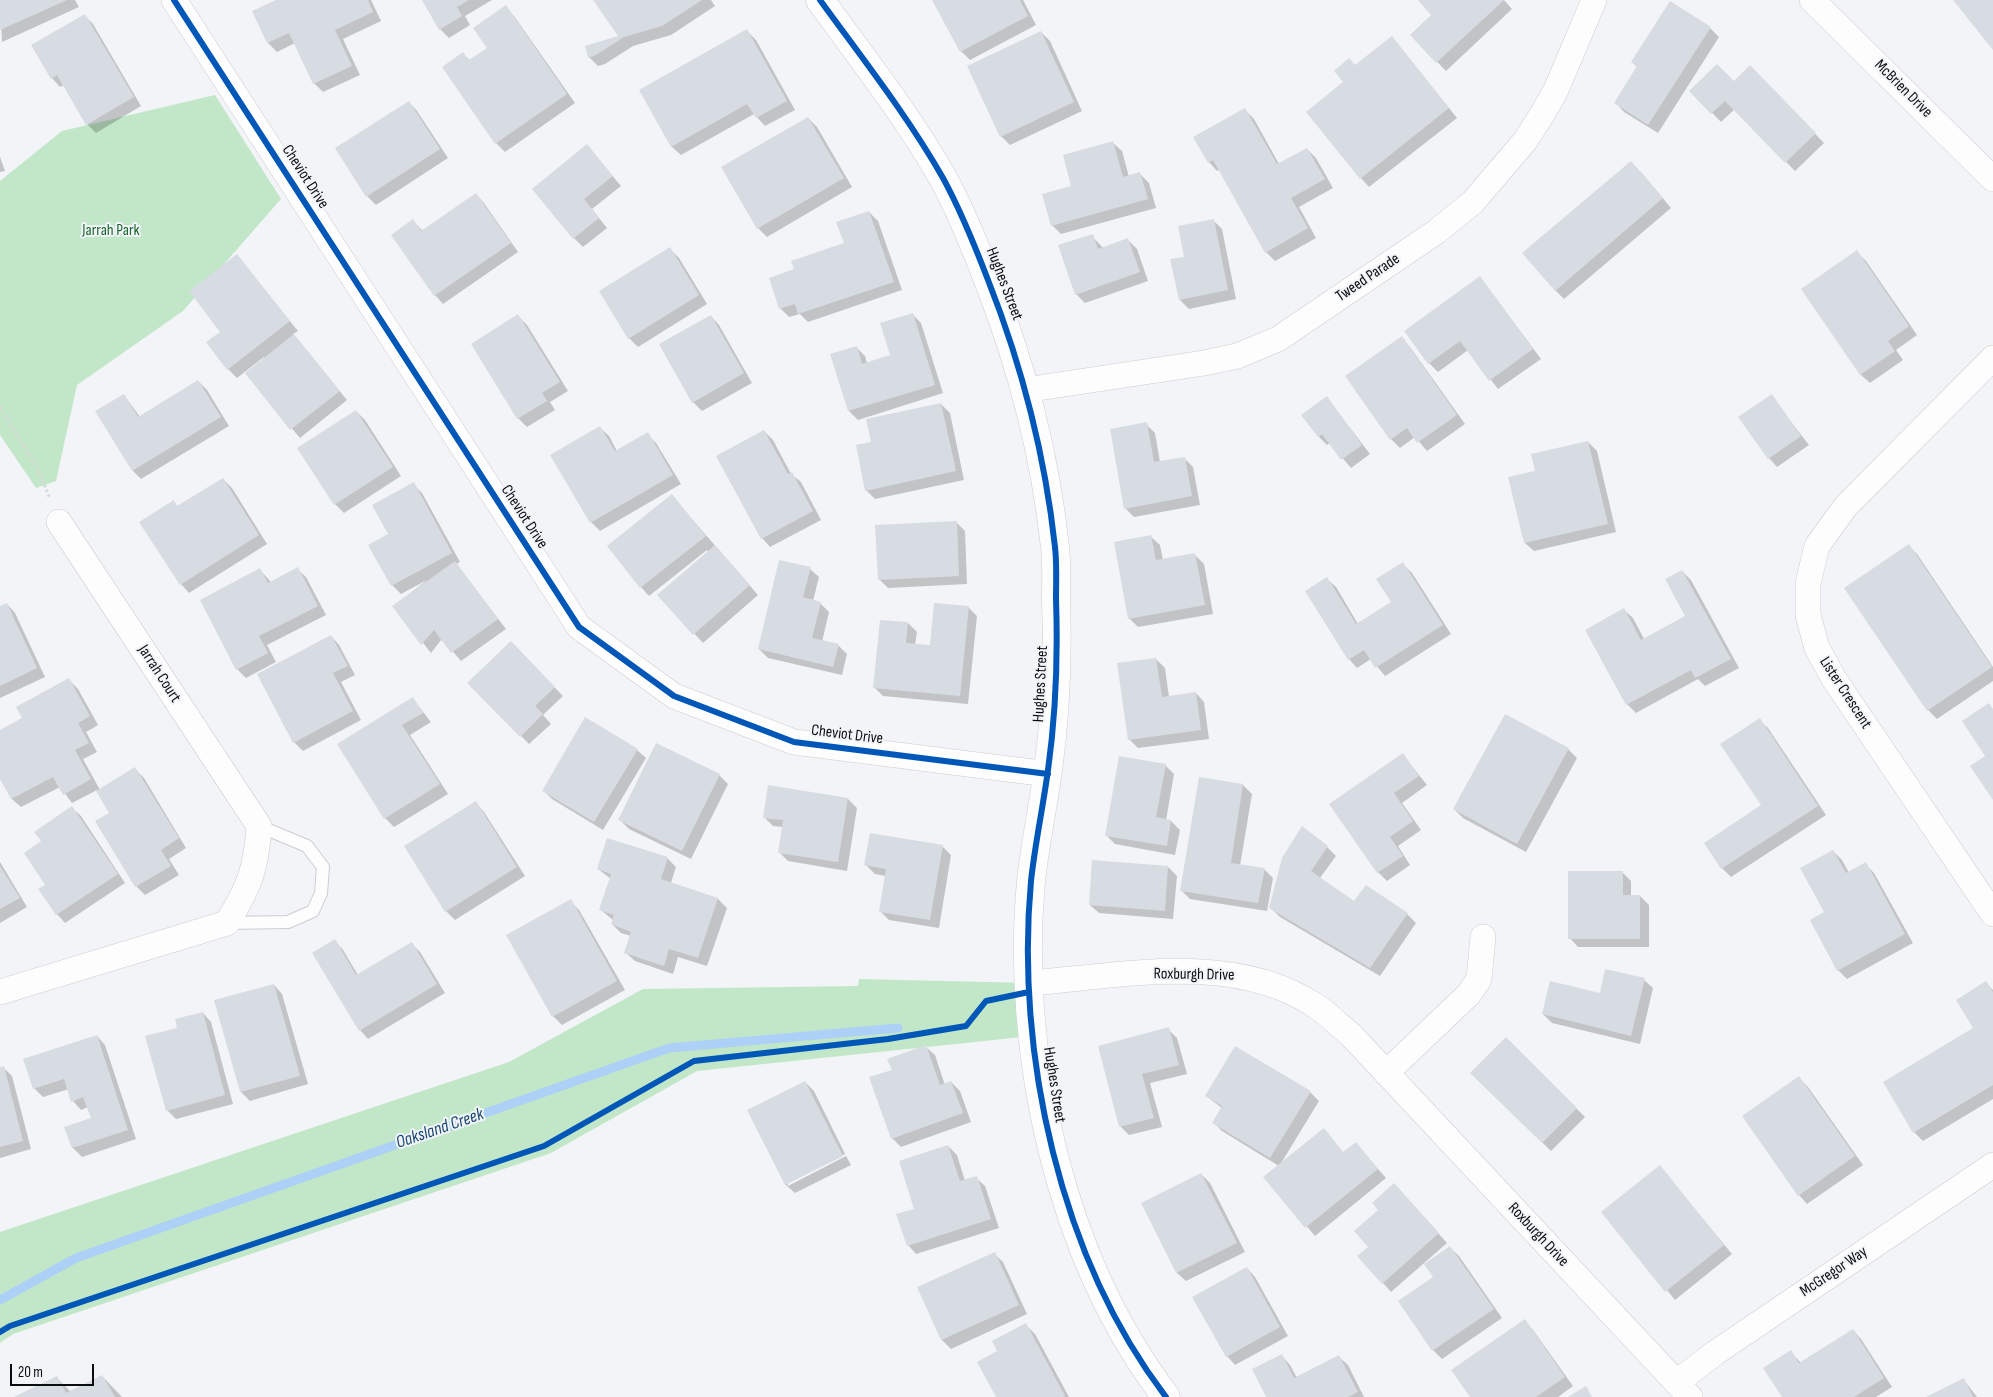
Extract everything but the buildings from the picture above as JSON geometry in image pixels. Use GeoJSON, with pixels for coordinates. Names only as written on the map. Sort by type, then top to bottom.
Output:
{"type":"FeatureCollection","features":[{"type":"Feature","properties":{"kind":"street","name":"Cheviot Drive"},"geometry":{"type":"LineString","coordinates":[[174,0],[579,627],[674,696],[794,742],[1048,774]]}},
{"type":"Feature","properties":{"kind":"street","name":"Hughes Street"},"geometry":{"type":"LineString","coordinates":[[820,0],[910,124],[944,180],[971,237],[1012,341],[1025,390],[1041,460],[1055,549],[1058,658],[1048,774],[1031,880],[1028,937],[1032,1036],[1042,1109],[1058,1174],[1107,1300],[1135,1352],[1166,1397]]}},
{"type":"Feature","properties":{"kind":"street","name":"Tweed Parade"},"geometry":{"type":"LineString","coordinates":[[1025,390],[1204,363],[1257,350],[1278,339],[1428,237],[1473,202],[1525,141],[1556,90],[1594,0]]}},
{"type":"Feature","properties":{"kind":"street","name":"McBrien Drive"},"geometry":{"type":"LineString","coordinates":[[1812,0],[1993,179]]}},
{"type":"Feature","properties":{"kind":"street","name":"Lister Crescent"},"geometry":{"type":"LineString","coordinates":[[1993,358],[1846,506],[1818,546],[1808,583],[1808,615],[1817,648],[1834,679],[1993,914]]}},
{"type":"Feature","properties":{"kind":"street","name":"Jarrah Court"},"geometry":{"type":"LineString","coordinates":[[59,522],[259,826]]}},
{"type":"Feature","properties":{"kind":"street"},"geometry":{"type":"LineString","coordinates":[[0,992],[226,923],[247,890],[257,856],[259,826]]}},
{"type":"Feature","properties":{"kind":"street"},"geometry":{"type":"LineString","coordinates":[[1386,1073],[1469,994],[1479,979],[1483,937]]}},
{"type":"Feature","properties":{"kind":"street","name":"Roxburgh Drive"},"geometry":{"type":"LineString","coordinates":[[1030,983],[1176,971],[1239,975],[1278,987],[1315,1006],[1351,1035],[1683,1390]]}},
{"type":"Feature","properties":{"kind":"street","name":"McGregor Way"},"geometry":{"type":"LineString","coordinates":[[1683,1390],[1715,1353],[1993,1164]]}},
{"type":"Feature","properties":{"kind":"lane"},"geometry":{"type":"LineString","coordinates":[[226,923],[288,922],[313,911],[321,893],[323,867],[306,846],[259,826]]}},
{"type":"Feature","properties":{"kind":"path"},"geometry":{"type":"LineString","coordinates":[[0,407],[38,468],[59,522]]}},
{"type":"Feature","properties":{"kind":"green space","name":"Jarrah Park"},"geometry":{"type":"Polygon","coordinates":[[[215,95],[281,199],[183,311],[77,385],[56,481],[36,488],[0,435],[0,181],[62,131],[215,95]]]}},
{"type":"Feature","properties":{"kind":"green space"},"geometry":{"type":"Polygon","coordinates":[[[859,979],[1030,983],[1032,1036],[697,1071],[551,1153],[13,1334],[0,1343],[0,1232],[509,1062],[643,989],[858,986],[859,979]]]}},
{"type":"Feature","properties":{"kind":"waterway","name":"Oaksland Creek"},"geometry":{"type":"LineString","coordinates":[[0,1300],[76,1258],[669,1048],[898,1028]]}},
{"type":"Feature","properties":{"kind":"cycle path"},"geometry":{"type":"LineString","coordinates":[[174,0],[579,627],[674,696],[794,742],[1048,774]]}},
{"type":"Feature","properties":{"kind":"cycle path"},"geometry":{"type":"LineString","coordinates":[[820,0],[899,109],[950,190],[973,241],[1000,312],[1022,378],[1045,479],[1051,513],[1056,566],[1057,642],[1055,706],[1051,749],[1031,881],[1028,947],[1030,1015],[1039,1083],[1053,1151],[1072,1218],[1098,1282],[1129,1342],[1166,1397]]}},
{"type":"Feature","properties":{"kind":"cycle path"},"geometry":{"type":"LineString","coordinates":[[0,1332],[10,1326],[544,1146],[694,1061],[888,1039],[966,1026],[986,1001],[1029,992]]}}]}
